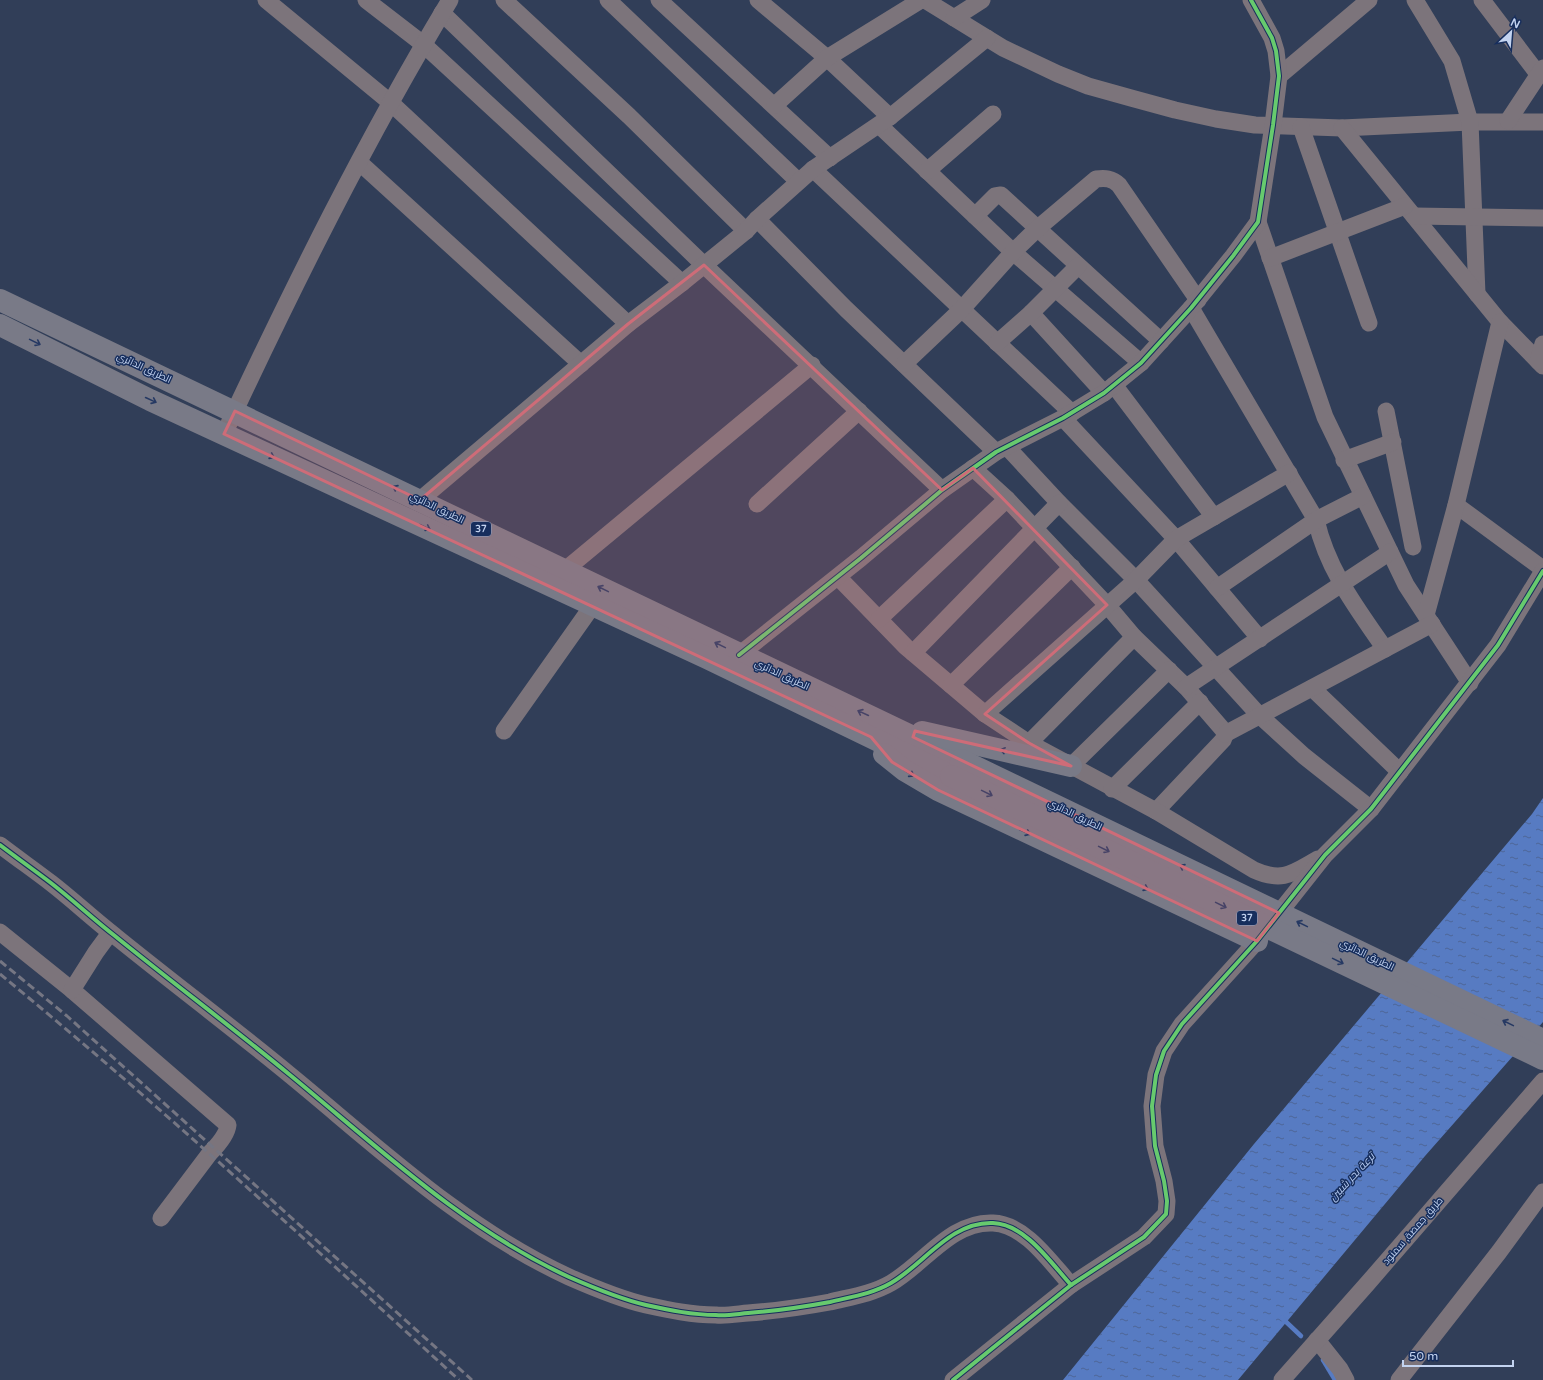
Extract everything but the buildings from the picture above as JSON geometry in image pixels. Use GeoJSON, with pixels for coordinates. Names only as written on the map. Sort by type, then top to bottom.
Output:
{"type":"FeatureCollection","features":[{"type":"Feature","properties":{"kind":"highway","name":"الطريق الدائري"},"geometry":{"type":"LineString","coordinates":[[0,300],[235,411],[739,654],[877,730]]}},
{"type":"Feature","properties":{"kind":"highway","name":"الطريق الدائري"},"geometry":{"type":"LineString","coordinates":[[0,325],[150,400],[707,658],[877,730],[1543,1060]]}},
{"type":"Feature","properties":{"kind":"highway"},"geometry":{"type":"LineString","coordinates":[[1071,766],[877,730],[885,755],[892,762],[938,790],[1257,942]]}},
{"type":"Feature","properties":{"kind":"highway","name":"الطريق الدائري"},"geometry":{"type":"LineString","coordinates":[[956,768],[1543,1040]]}},
{"type":"Feature","properties":{"kind":"street"},"geometry":{"type":"LineString","coordinates":[[266,0],[391,103],[628,324]]}},
{"type":"Feature","properties":{"kind":"street"},"geometry":{"type":"LineString","coordinates":[[366,0],[423,44],[682,283]]}},
{"type":"Feature","properties":{"kind":"street"},"geometry":{"type":"LineString","coordinates":[[504,0],[629,116],[846,309],[904,364],[1002,449],[1059,503],[1136,580],[1259,715],[1304,756],[1371,809]]}},
{"type":"Feature","properties":{"kind":"street"},"geometry":{"type":"LineString","coordinates":[[608,0],[798,181]]}},
{"type":"Feature","properties":{"kind":"street"},"geometry":{"type":"LineString","coordinates":[[659,0],[775,105],[830,158]]}},
{"type":"Feature","properties":{"kind":"street"},"geometry":{"type":"LineString","coordinates":[[758,0],[827,58],[885,121],[927,171],[1013,252],[1141,363]]}},
{"type":"Feature","properties":{"kind":"street"},"geometry":{"type":"LineString","coordinates":[[775,105],[827,58],[921,0]]}},
{"type":"Feature","properties":{"kind":"street"},"geometry":{"type":"LineString","coordinates":[[925,0],[1024,59],[1088,86],[1175,110],[1224,120],[1273,126],[1342,128],[1470,122],[1543,122]]}},
{"type":"Feature","properties":{"kind":"street"},"geometry":{"type":"LineString","coordinates":[[954,18],[982,0]]}},
{"type":"Feature","properties":{"kind":"street"},"geometry":{"type":"LineString","coordinates":[[1251,0],[1272,38],[1276,51],[1279,76],[1258,222],[1325,417],[1344,460],[1406,585],[1470,683]]}},
{"type":"Feature","properties":{"kind":"street"},"geometry":{"type":"LineString","coordinates":[[1279,76],[1369,0]]}},
{"type":"Feature","properties":{"kind":"street"},"geometry":{"type":"LineString","coordinates":[[1415,0],[1452,61],[1470,122],[1477,294]]}},
{"type":"Feature","properties":{"kind":"street"},"geometry":{"type":"LineString","coordinates":[[1482,0],[1541,71],[1508,121]]}},
{"type":"Feature","properties":{"kind":"street"},"geometry":{"type":"LineString","coordinates":[[224,434],[316,245],[359,162],[423,44],[446,6],[704,265],[812,365],[942,490]]}},
{"type":"Feature","properties":{"kind":"street"},"geometry":{"type":"LineString","coordinates":[[420,500],[628,324],[682,283],[752,225],[798,181],[813,169],[885,121],[987,38]]}},
{"type":"Feature","properties":{"kind":"street"},"geometry":{"type":"LineString","coordinates":[[927,171],[993,114]]}},
{"type":"Feature","properties":{"kind":"street"},"geometry":{"type":"LineString","coordinates":[[1301,127],[1369,323]]}},
{"type":"Feature","properties":{"kind":"street"},"geometry":{"type":"LineString","coordinates":[[1342,128],[1500,322],[1540,363]]}},
{"type":"Feature","properties":{"kind":"street"},"geometry":{"type":"LineString","coordinates":[[359,162],[581,364]]}},
{"type":"Feature","properties":{"kind":"street"},"geometry":{"type":"LineString","coordinates":[[813,169],[997,343],[1067,416],[1176,539],[1260,639]]}},
{"type":"Feature","properties":{"kind":"street"},"geometry":{"type":"LineString","coordinates":[[904,364],[961,310],[1013,252],[1038,228],[1096,179],[1106,178],[1114,181],[1119,185],[1194,304],[1316,520],[1323,546],[1341,585],[1385,649]]}},
{"type":"Feature","properties":{"kind":"street"},"geometry":{"type":"LineString","coordinates":[[975,216],[995,196],[1000,194],[1161,342]]}},
{"type":"Feature","properties":{"kind":"street"},"geometry":{"type":"LineString","coordinates":[[1270,258],[1338,232],[1410,211],[1474,216],[1543,218]]}},
{"type":"Feature","properties":{"kind":"street"},"geometry":{"type":"LineString","coordinates":[[739,654],[838,577],[942,490],[1002,449],[1067,416],[1109,389],[1141,363],[1194,304],[1233,256],[1258,222]]}},
{"type":"Feature","properties":{"kind":"street"},"geometry":{"type":"LineString","coordinates":[[997,343],[1056,289],[1078,266]]}},
{"type":"Feature","properties":{"kind":"street"},"geometry":{"type":"LineString","coordinates":[[1030,313],[1109,389],[1214,517]]}},
{"type":"Feature","properties":{"kind":"street"},"geometry":{"type":"LineString","coordinates":[[1156,811],[1223,740],[1225,734],[1385,649],[1429,620],[1500,322]]}},
{"type":"Feature","properties":{"kind":"street"},"geometry":{"type":"LineString","coordinates":[[1540,363],[1543,344]]}},
{"type":"Feature","properties":{"kind":"street"},"geometry":{"type":"LineString","coordinates":[[565,570],[812,365]]}},
{"type":"Feature","properties":{"kind":"street"},"geometry":{"type":"LineString","coordinates":[[757,504],[859,411]]}},
{"type":"Feature","properties":{"kind":"street"},"geometry":{"type":"LineString","coordinates":[[1386,411],[1413,546]]}},
{"type":"Feature","properties":{"kind":"street"},"geometry":{"type":"LineString","coordinates":[[1344,460],[1392,442]]}},
{"type":"Feature","properties":{"kind":"street"},"geometry":{"type":"LineString","coordinates":[[973,468],[1008,499],[1107,605],[1134,637],[1200,702],[1225,734]]}},
{"type":"Feature","properties":{"kind":"street"},"geometry":{"type":"LineString","coordinates":[[985,714],[1136,580],[1176,539],[1289,473]]}},
{"type":"Feature","properties":{"kind":"street"},"geometry":{"type":"LineString","coordinates":[[1217,588],[1316,520],[1363,496]]}},
{"type":"Feature","properties":{"kind":"street"},"geometry":{"type":"LineString","coordinates":[[879,619],[1008,499]]}},
{"type":"Feature","properties":{"kind":"street"},"geometry":{"type":"LineString","coordinates":[[913,653],[1059,503]]}},
{"type":"Feature","properties":{"kind":"street"},"geometry":{"type":"LineString","coordinates":[[953,1380],[1071,1285],[1144,1237],[1166,1214],[1167,1201],[1164,1180],[1155,1146],[1152,1106],[1156,1075],[1164,1051],[1182,1024],[1257,942],[1325,855],[1371,809],[1498,645],[1543,570],[1456,505]]}},
{"type":"Feature","properties":{"kind":"street"},"geometry":{"type":"LineString","coordinates":[[1186,687],[1390,552]]}},
{"type":"Feature","properties":{"kind":"street"},"geometry":{"type":"LineString","coordinates":[[951,685],[1072,567]]}},
{"type":"Feature","properties":{"kind":"street"},"geometry":{"type":"LineString","coordinates":[[838,577],[913,653],[985,714],[1029,743],[1112,789],[1156,811],[1254,870],[1266,875],[1277,877],[1291,874],[1325,855]]}},
{"type":"Feature","properties":{"kind":"street"},"geometry":{"type":"LineString","coordinates":[[504,731],[593,605]]}},
{"type":"Feature","properties":{"kind":"street"},"geometry":{"type":"LineString","coordinates":[[1029,743],[1134,637]]}},
{"type":"Feature","properties":{"kind":"street"},"geometry":{"type":"LineString","coordinates":[[1071,766],[1169,670]]}},
{"type":"Feature","properties":{"kind":"street"},"geometry":{"type":"LineString","coordinates":[[1312,688],[1400,772]]}},
{"type":"Feature","properties":{"kind":"street"},"geometry":{"type":"LineString","coordinates":[[1112,789],[1200,702]]}},
{"type":"Feature","properties":{"kind":"street"},"geometry":{"type":"LineString","coordinates":[[0,845],[276,1064],[408,1174],[456,1210],[509,1245],[552,1269],[596,1289],[643,1305],[686,1313],[719,1315],[804,1307],[874,1291],[891,1283],[955,1234],[976,1225],[990,1223],[1004,1224],[1020,1232],[1039,1248],[1071,1285]]}},
{"type":"Feature","properties":{"kind":"street"},"geometry":{"type":"LineString","coordinates":[[0,932],[72,990],[228,1125],[228,1130],[216,1148],[160,1218]]}},
{"type":"Feature","properties":{"kind":"street"},"geometry":{"type":"LineString","coordinates":[[72,990],[110,933]]}},
{"type":"Feature","properties":{"kind":"street","name":"طريق جمصة, سمنود"},"geometry":{"type":"LineString","coordinates":[[1282,1380],[1543,1081]]}},
{"type":"Feature","properties":{"kind":"street"},"geometry":{"type":"LineString","coordinates":[[1399,1380],[1499,1252],[1543,1192]]}},
{"type":"Feature","properties":{"kind":"street"},"geometry":{"type":"LineString","coordinates":[[1317,1340],[1340,1369],[1346,1380]]}},
{"type":"Feature","properties":{"kind":"highlighted area"},"geometry":{"type":"Polygon","coordinates":[[[704,265],[942,490],[973,468],[1107,605],[985,714],[1029,743],[1071,766],[915,731],[913,737],[1279,913],[1257,941],[938,790],[892,762],[871,737],[224,434],[235,411],[420,500],[628,324],[704,265]]]}},
{"type":"Feature","properties":{"kind":"water","name":"ترعة بحر شبين"},"geometry":{"type":"Polygon","coordinates":[[[1543,798],[1543,1022],[1425,1156],[1238,1380],[1063,1380],[1254,1144],[1532,814],[1543,798]]]}},
{"type":"Feature","properties":{"kind":"waterway"},"geometry":{"type":"LineString","coordinates":[[1282,1318],[1301,1336]]}},
{"type":"Feature","properties":{"kind":"waterway"},"geometry":{"type":"LineString","coordinates":[[1323,1360],[1335,1380]]}},
{"type":"Feature","properties":{"kind":"railway"},"geometry":{"type":"LineString","coordinates":[[0,961],[67,1016],[472,1380]]}},
{"type":"Feature","properties":{"kind":"railway"},"geometry":{"type":"LineString","coordinates":[[0,974],[175,1123],[459,1380]]}},
{"type":"Feature","properties":{"kind":"cycle path"},"geometry":{"type":"LineString","coordinates":[[739,655],[861,558],[942,490],[996,452],[1063,418],[1104,393],[1141,363],[1191,308],[1233,256],[1258,222],[1279,76],[1276,51],[1272,38],[1251,0]]}},
{"type":"Feature","properties":{"kind":"cycle path"},"geometry":{"type":"LineString","coordinates":[[953,1380],[1071,1285],[1144,1237],[1166,1214],[1167,1201],[1164,1181],[1155,1146],[1152,1106],[1156,1075],[1164,1051],[1182,1024],[1257,941],[1325,855],[1371,809],[1498,645],[1543,571]]}},
{"type":"Feature","properties":{"kind":"cycle path"},"geometry":{"type":"LineString","coordinates":[[0,845],[59,889],[107,930],[268,1057],[423,1185],[493,1235],[530,1257],[569,1277],[597,1289],[646,1305],[698,1314],[728,1315],[810,1306],[861,1295],[884,1287],[903,1275],[951,1236],[978,1224],[993,1223],[1005,1225],[1026,1237],[1046,1256],[1071,1285]]}}]}
